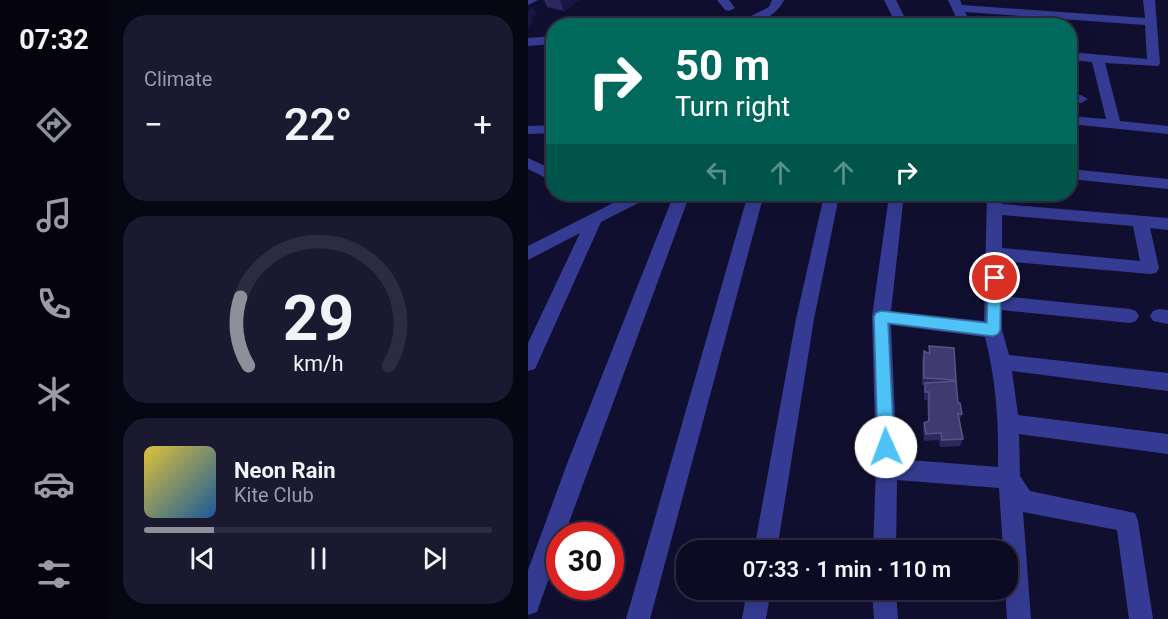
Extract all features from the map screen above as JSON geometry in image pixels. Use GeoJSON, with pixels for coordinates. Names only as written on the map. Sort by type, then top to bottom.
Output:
{"type":"FeatureCollection","features":[{"type":"Feature","properties":{"kind":"street"},"geometry":{"type":"LineString","coordinates":[[755,18],[774,9],[778,0]]}},
{"type":"Feature","properties":{"kind":"street"},"geometry":{"type":"LineString","coordinates":[[890,0],[899,18]]}},
{"type":"Feature","properties":{"kind":"street"},"geometry":{"type":"LineString","coordinates":[[1149,0],[1154,63]]}},
{"type":"Feature","properties":{"kind":"street"},"geometry":{"type":"LineString","coordinates":[[962,18],[956,4],[1150,22]]}},
{"type":"Feature","properties":{"kind":"street"},"geometry":{"type":"LineString","coordinates":[[528,42],[546,41]]}},
{"type":"Feature","properties":{"kind":"street"},"geometry":{"type":"LineString","coordinates":[[1077,56],[1168,64]]}},
{"type":"Feature","properties":{"kind":"street"},"geometry":{"type":"LineString","coordinates":[[1097,57],[1114,124]]}},
{"type":"Feature","properties":{"kind":"street"},"geometry":{"type":"LineString","coordinates":[[1077,121],[1168,130]]}},
{"type":"Feature","properties":{"kind":"street"},"geometry":{"type":"LineString","coordinates":[[528,130],[546,129]]}},
{"type":"Feature","properties":{"kind":"street"},"geometry":{"type":"LineString","coordinates":[[528,163],[546,173]]}},
{"type":"Feature","properties":{"kind":"street"},"geometry":{"type":"LineString","coordinates":[[1077,175],[1168,184]]}},
{"type":"Feature","properties":{"kind":"street"},"geometry":{"type":"LineString","coordinates":[[528,254],[629,201]]}},
{"type":"Feature","properties":{"kind":"street"},"geometry":{"type":"LineString","coordinates":[[528,603],[578,464],[679,201]]}},
{"type":"Feature","properties":{"kind":"street"},"geometry":{"type":"LineString","coordinates":[[638,619],[754,201]]}},
{"type":"Feature","properties":{"kind":"street"},"geometry":{"type":"LineString","coordinates":[[767,540],[824,201]]}},
{"type":"Feature","properties":{"kind":"street"},"geometry":{"type":"LineString","coordinates":[[884,540],[887,469],[881,317],[896,201]]}},
{"type":"Feature","properties":{"kind":"street"},"geometry":{"type":"LineString","coordinates":[[1019,619],[1009,478],[1008,423],[1001,362],[993,330],[995,254],[993,201],[1168,224]]}},
{"type":"Feature","properties":{"kind":"street"},"geometry":{"type":"LineString","coordinates":[[528,363],[596,218]]}},
{"type":"Feature","properties":{"kind":"street"},"geometry":{"type":"LineString","coordinates":[[995,254],[1150,268],[1140,221]]}},
{"type":"Feature","properties":{"kind":"street"},"geometry":{"type":"LineString","coordinates":[[994,302],[1130,316]]}},
{"type":"Feature","properties":{"kind":"street"},"geometry":{"type":"LineString","coordinates":[[881,317],[993,330]]}},
{"type":"Feature","properties":{"kind":"street"},"geometry":{"type":"LineString","coordinates":[[1001,362],[1168,382]]}},
{"type":"Feature","properties":{"kind":"street"},"geometry":{"type":"LineString","coordinates":[[1008,423],[1168,444]]}},
{"type":"Feature","properties":{"kind":"street"},"geometry":{"type":"LineString","coordinates":[[887,469],[1009,478]]}},
{"type":"Feature","properties":{"kind":"street"},"geometry":{"type":"LineString","coordinates":[[1009,478],[1023,501],[1126,521],[1141,619]]}},
{"type":"Feature","properties":{"kind":"street"},"geometry":{"type":"LineString","coordinates":[[754,619],[757,600]]}},
{"type":"Feature","properties":{"kind":"street"},"geometry":{"type":"LineString","coordinates":[[885,600],[886,619]]}},
{"type":"Feature","properties":{"kind":"building"},"geometry":{"type":"Polygon","coordinates":[[[929,346],[954,348],[956,380],[924,378],[924,351],[930,354],[929,346]]]}},
{"type":"Feature","properties":{"kind":"building"},"geometry":{"type":"Polygon","coordinates":[[[956,381],[958,403],[960,403],[962,414],[958,414],[963,439],[942,440],[941,433],[926,434],[924,423],[929,421],[929,392],[925,392],[925,383],[956,381]]]}},
{"type":"Feature","properties":{"kind":"route"},"geometry":{"type":"LineString","coordinates":[[886,447],[881,317],[993,330],[995,278]]}}]}
